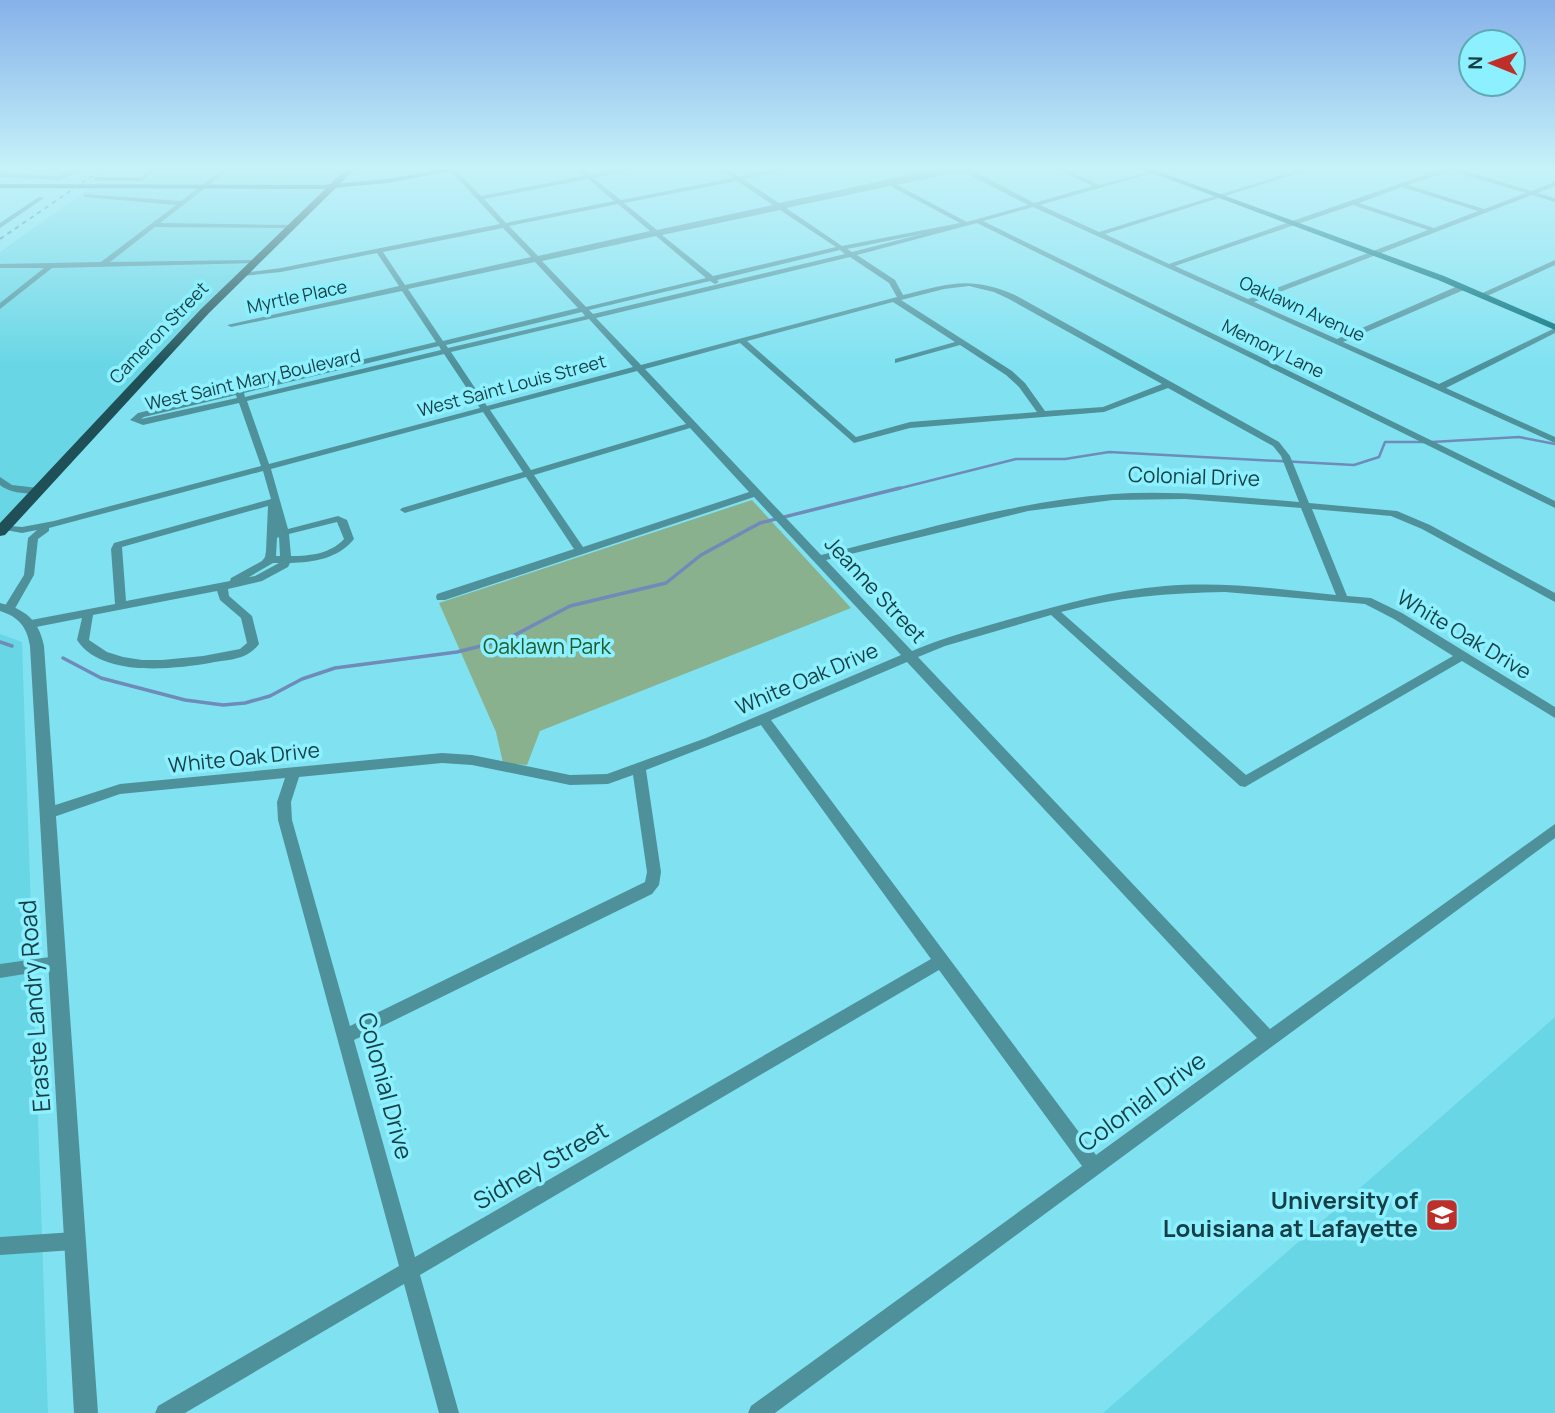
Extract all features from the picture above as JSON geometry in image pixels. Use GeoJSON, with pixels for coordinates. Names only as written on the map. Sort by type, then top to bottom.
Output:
{"type":"FeatureCollection","features":[{"type":"Feature","properties":{"kind":"main road","name":"Cameron Street"},"geometry":{"type":"LineString","coordinates":[[2,529],[254,262],[284,234]]}},
{"type":"Feature","properties":{"kind":"main road"},"geometry":{"type":"LineString","coordinates":[[1318,234],[1463,287],[1555,329]]}},
{"type":"Feature","properties":{"kind":"street"},"geometry":{"type":"LineString","coordinates":[[102,265],[142,234]]}},
{"type":"Feature","properties":{"kind":"street"},"geometry":{"type":"LineString","coordinates":[[243,274],[281,270],[465,234]]}},
{"type":"Feature","properties":{"kind":"street","name":"Jeanne Street"},"geometry":{"type":"LineString","coordinates":[[512,234],[1269,1039]]}},
{"type":"Feature","properties":{"kind":"street","name":"Myrtle Place"},"geometry":{"type":"LineString","coordinates":[[403,288],[231,325],[652,234]]}},
{"type":"Feature","properties":{"kind":"street"},"geometry":{"type":"LineString","coordinates":[[657,234],[718,285]]}},
{"type":"Feature","properties":{"kind":"street"},"geometry":{"type":"LineString","coordinates":[[820,234],[898,287],[898,299],[1019,381],[1043,415]]}},
{"type":"Feature","properties":{"kind":"street","name":"West Saint Mary Boulevard"},"geometry":{"type":"LineString","coordinates":[[586,313],[711,279],[841,248],[917,234]]}},
{"type":"Feature","properties":{"kind":"street","name":"West Saint Mary Boulevard"},"geometry":{"type":"LineString","coordinates":[[241,396],[141,415],[134,420],[144,422],[443,347],[930,234]]}},
{"type":"Feature","properties":{"kind":"street","name":"Memory Lane"},"geometry":{"type":"LineString","coordinates":[[1004,234],[1555,505]]}},
{"type":"Feature","properties":{"kind":"street","name":"Oaklawn Avenue"},"geometry":{"type":"LineString","coordinates":[[1099,234],[1552,438]]}},
{"type":"Feature","properties":{"kind":"street"},"geometry":{"type":"LineString","coordinates":[[1169,266],[1262,234]]}},
{"type":"Feature","properties":{"kind":"street"},"geometry":{"type":"LineString","coordinates":[[1247,302],[1424,234]]}},
{"type":"Feature","properties":{"kind":"street"},"geometry":{"type":"LineString","coordinates":[[379,251],[579,549]]}},
{"type":"Feature","properties":{"kind":"street"},"geometry":{"type":"LineString","coordinates":[[0,266],[170,261],[254,262]]}},
{"type":"Feature","properties":{"kind":"street"},"geometry":{"type":"LineString","coordinates":[[1482,295],[1555,262]]}},
{"type":"Feature","properties":{"kind":"street"},"geometry":{"type":"LineString","coordinates":[[0,307],[50,266]]}},
{"type":"Feature","properties":{"kind":"street","name":"West Saint Louis Street"},"geometry":{"type":"LineString","coordinates":[[55,524],[954,285],[978,283],[1002,292],[1170,384]]}},
{"type":"Feature","properties":{"kind":"street"},"geometry":{"type":"LineString","coordinates":[[1336,342],[1463,287]]}},
{"type":"Feature","properties":{"kind":"street"},"geometry":{"type":"LineString","coordinates":[[1438,388],[1555,329]]}},
{"type":"Feature","properties":{"kind":"street"},"geometry":{"type":"LineString","coordinates":[[742,341],[854,440],[910,425],[1104,409],[1170,384],[1276,444],[1285,456],[1343,598]]}},
{"type":"Feature","properties":{"kind":"street"},"geometry":{"type":"LineString","coordinates":[[898,361],[960,343]]}},
{"type":"Feature","properties":{"kind":"street"},"geometry":{"type":"LineString","coordinates":[[55,524],[33,538],[29,575],[4,608],[31,624],[222,586],[268,575],[280,569],[287,561],[284,532],[266,468],[241,396]]}},
{"type":"Feature","properties":{"kind":"street"},"geometry":{"type":"LineString","coordinates":[[405,510],[692,425]]}},
{"type":"Feature","properties":{"kind":"street"},"geometry":{"type":"LineString","coordinates":[[0,480],[9,488],[38,491]]}},
{"type":"Feature","properties":{"kind":"street"},"geometry":{"type":"LineString","coordinates":[[441,597],[579,549],[755,493]]}},
{"type":"Feature","properties":{"kind":"street","name":"Colonial Drive"},"geometry":{"type":"LineString","coordinates":[[817,559],[1002,513],[1085,499],[1185,496],[1382,511],[1406,518],[1555,597]]}},
{"type":"Feature","properties":{"kind":"street"},"geometry":{"type":"LineString","coordinates":[[270,559],[269,523],[274,501]]}},
{"type":"Feature","properties":{"kind":"street"},"geometry":{"type":"LineString","coordinates":[[121,607],[116,549],[118,545],[274,501]]}},
{"type":"Feature","properties":{"kind":"street"},"geometry":{"type":"LineString","coordinates":[[222,586],[270,559],[287,561],[334,550],[344,546],[349,536],[343,522],[338,519],[271,536]]}},
{"type":"Feature","properties":{"kind":"street"},"geometry":{"type":"LineString","coordinates":[[2,529],[22,530],[55,524]]}},
{"type":"Feature","properties":{"kind":"street"},"geometry":{"type":"LineString","coordinates":[[88,614],[83,640],[117,662],[152,665],[243,653],[253,644],[246,616],[224,597],[222,586]]}},
{"type":"Feature","properties":{"kind":"street","name":"White Oak Drive"},"geometry":{"type":"LineString","coordinates":[[48,813],[120,789],[457,758],[570,780],[608,779],[639,770],[941,643],[1116,595],[1167,589],[1225,588],[1367,601],[1555,713]]}},
{"type":"Feature","properties":{"kind":"street"},"geometry":{"type":"LineString","coordinates":[[1053,611],[1245,782],[1462,656]]}},
{"type":"Feature","properties":{"kind":"street","name":"Eraste Landry Road"},"geometry":{"type":"LineString","coordinates":[[31,624],[37,646],[86,1413]]}},
{"type":"Feature","properties":{"kind":"street"},"geometry":{"type":"LineString","coordinates":[[762,718],[1094,1168]]}},
{"type":"Feature","properties":{"kind":"street"},"geometry":{"type":"LineString","coordinates":[[346,1036],[647,890],[652,885],[654,872],[639,770]]}},
{"type":"Feature","properties":{"kind":"street","name":"Colonial Drive"},"geometry":{"type":"LineString","coordinates":[[294,772],[284,802],[285,820],[449,1413]]}},
{"type":"Feature","properties":{"kind":"street","name":"Colonial Drive"},"geometry":{"type":"LineString","coordinates":[[758,1413],[1555,830]]}},
{"type":"Feature","properties":{"kind":"street","name":"Sidney Street"},"geometry":{"type":"LineString","coordinates":[[164,1413],[941,961]]}},
{"type":"Feature","properties":{"kind":"street"},"geometry":{"type":"LineString","coordinates":[[0,971],[57,963]]}},
{"type":"Feature","properties":{"kind":"street"},"geometry":{"type":"LineString","coordinates":[[0,1245],[74,1241]]}},
{"type":"Feature","properties":{"kind":"shaded area"},"geometry":{"type":"Polygon","coordinates":[[[25,234],[284,234],[0,523],[0,252],[25,234]]]}},
{"type":"Feature","properties":{"kind":"shaded area"},"geometry":{"type":"Polygon","coordinates":[[[0,634],[22,642],[48,1413],[0,1413],[0,634]]]}},
{"type":"Feature","properties":{"kind":"shaded area","name":"University of Louisiana at Lafayette"},"geometry":{"type":"Polygon","coordinates":[[[1555,1017],[1555,1413],[1103,1413],[1555,1017]]]}},
{"type":"Feature","properties":{"kind":"green space","name":"Oaklawn Park"},"geometry":{"type":"Polygon","coordinates":[[[752,500],[851,608],[540,731],[527,765],[503,763],[496,732],[439,603],[752,500]]]}},
{"type":"Feature","properties":{"kind":"waterway"},"geometry":{"type":"LineString","coordinates":[[1432,442],[1519,437],[1555,444]]}},
{"type":"Feature","properties":{"kind":"waterway"},"geometry":{"type":"LineString","coordinates":[[893,490],[1016,459],[1065,459],[1109,452],[1354,465],[1379,457],[1385,442],[1424,442]]}},
{"type":"Feature","properties":{"kind":"waterway"},"geometry":{"type":"LineString","coordinates":[[63,658],[101,678],[185,700],[223,705],[245,703],[270,696],[302,679],[335,668],[457,652],[505,640],[570,606],[666,583],[701,555],[760,523],[900,488]]}},
{"type":"Feature","properties":{"kind":"waterway"},"geometry":{"type":"LineString","coordinates":[[0,642],[12,646]]}},
{"type":"Feature","properties":{"kind":"railway"},"geometry":{"type":"LineString","coordinates":[[0,239],[7,234]]}},
{"type":"Feature","properties":{"kind":"place","name":"University of Louisiana at Lafayette"},"geometry":{"type":"Point","coordinates":[1442,1215]}}]}
